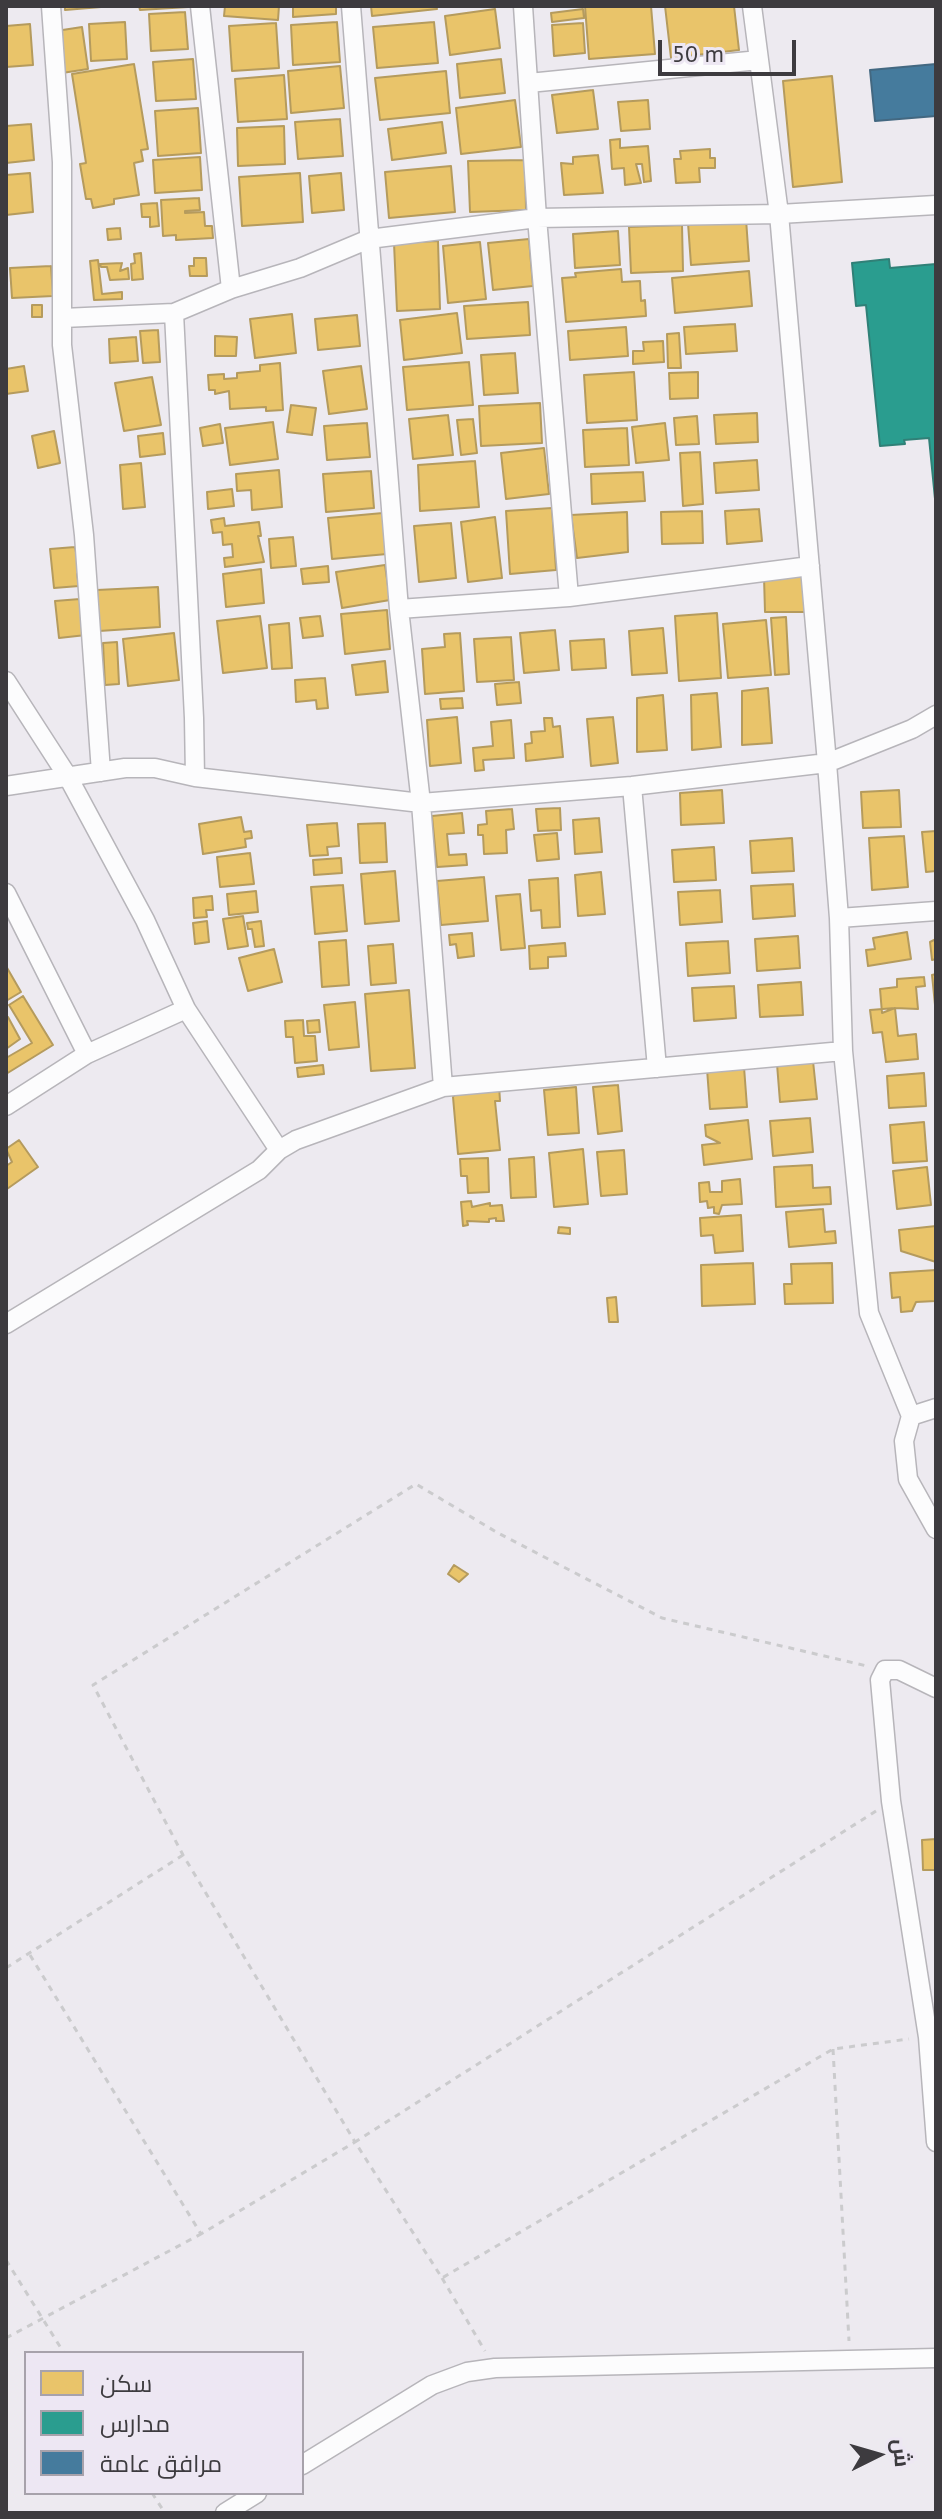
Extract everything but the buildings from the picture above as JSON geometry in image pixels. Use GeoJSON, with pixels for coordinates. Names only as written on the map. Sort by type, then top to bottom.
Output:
{"type":"FeatureCollection","features":[{"type":"Feature","properties":{"kind":"street"},"geometry":{"type":"LineString","coordinates":[[51,6],[62,162],[62,345],[84,535],[101,772]]}},
{"type":"Feature","properties":{"kind":"street"},"geometry":{"type":"LineString","coordinates":[[200,6],[231,289]]}},
{"type":"Feature","properties":{"kind":"street"},"geometry":{"type":"LineString","coordinates":[[351,6],[399,609],[421,803],[443,1087]]}},
{"type":"Feature","properties":{"kind":"street"},"geometry":{"type":"LineString","coordinates":[[523,6],[537,218],[569,597]]}},
{"type":"Feature","properties":{"kind":"street"},"geometry":{"type":"LineString","coordinates":[[752,6],[779,214],[839,918],[843,1051],[869,1313],[911,1416],[904,1441],[908,1479],[936,1529]]}},
{"type":"Feature","properties":{"kind":"street"},"geometry":{"type":"LineString","coordinates":[[529,83],[759,60]]}},
{"type":"Feature","properties":{"kind":"street"},"geometry":{"type":"LineString","coordinates":[[63,318],[174,313],[231,289],[300,268],[369,239],[537,218],[779,214],[936,205]]}},
{"type":"Feature","properties":{"kind":"street"},"geometry":{"type":"LineString","coordinates":[[174,313],[195,777]]}},
{"type":"Feature","properties":{"kind":"street"},"geometry":{"type":"LineString","coordinates":[[399,609],[569,597],[810,566]]}},
{"type":"Feature","properties":{"kind":"street"},"geometry":{"type":"LineString","coordinates":[[6,681],[68,777],[145,920],[186,1009],[279,1150]]}},
{"type":"Feature","properties":{"kind":"street"},"geometry":{"type":"LineString","coordinates":[[6,786],[125,768],[155,768],[195,777],[421,803],[632,786],[827,763],[912,729],[936,715]]}},
{"type":"Feature","properties":{"kind":"street"},"geometry":{"type":"LineString","coordinates":[[632,786],[657,1068]]}},
{"type":"Feature","properties":{"kind":"street"},"geometry":{"type":"LineString","coordinates":[[6,893],[87,1054]]}},
{"type":"Feature","properties":{"kind":"street"},"geometry":{"type":"LineString","coordinates":[[839,918],[936,911]]}},
{"type":"Feature","properties":{"kind":"street"},"geometry":{"type":"LineString","coordinates":[[6,1106],[87,1054],[186,1009]]}},
{"type":"Feature","properties":{"kind":"street"},"geometry":{"type":"LineString","coordinates":[[6,1324],[259,1170],[279,1150],[296,1140],[443,1087],[843,1051]]}},
{"type":"Feature","properties":{"kind":"street"},"geometry":{"type":"LineString","coordinates":[[911,1416],[936,1408]]}},
{"type":"Feature","properties":{"kind":"street"},"geometry":{"type":"LineString","coordinates":[[936,1688],[899,1670],[885,1670],[880,1680],[891,1801],[932,2036],[936,2142]]}},
{"type":"Feature","properties":{"kind":"street"},"geometry":{"type":"LineString","coordinates":[[304,2464],[432,2385],[467,2372],[495,2368],[936,2358]]}},
{"type":"Feature","properties":{"kind":"street"},"geometry":{"type":"LineString","coordinates":[[225,2513],[254,2495]]}},
{"type":"Feature","properties":{"kind":"path"},"geometry":{"type":"LineString","coordinates":[[495,2368],[183,1855],[93,1685],[416,1484],[498,1533],[662,1618],[885,1670]]}},
{"type":"Feature","properties":{"kind":"path"},"geometry":{"type":"LineString","coordinates":[[6,2338],[201,2234],[355,2142],[891,1801]]}},
{"type":"Feature","properties":{"kind":"path"},"geometry":{"type":"LineString","coordinates":[[6,1968],[183,1855]]}},
{"type":"Feature","properties":{"kind":"path"},"geometry":{"type":"LineString","coordinates":[[30,1955],[201,2234]]}},
{"type":"Feature","properties":{"kind":"path"},"geometry":{"type":"LineString","coordinates":[[442,2278],[833,2049],[932,2036]]}},
{"type":"Feature","properties":{"kind":"path"},"geometry":{"type":"LineString","coordinates":[[833,2049],[851,2360]]}},
{"type":"Feature","properties":{"kind":"path"},"geometry":{"type":"LineString","coordinates":[[6,2260],[63,2351]]}},
{"type":"Feature","properties":{"kind":"path"},"geometry":{"type":"LineString","coordinates":[[153,2495],[165,2513]]}}]}
